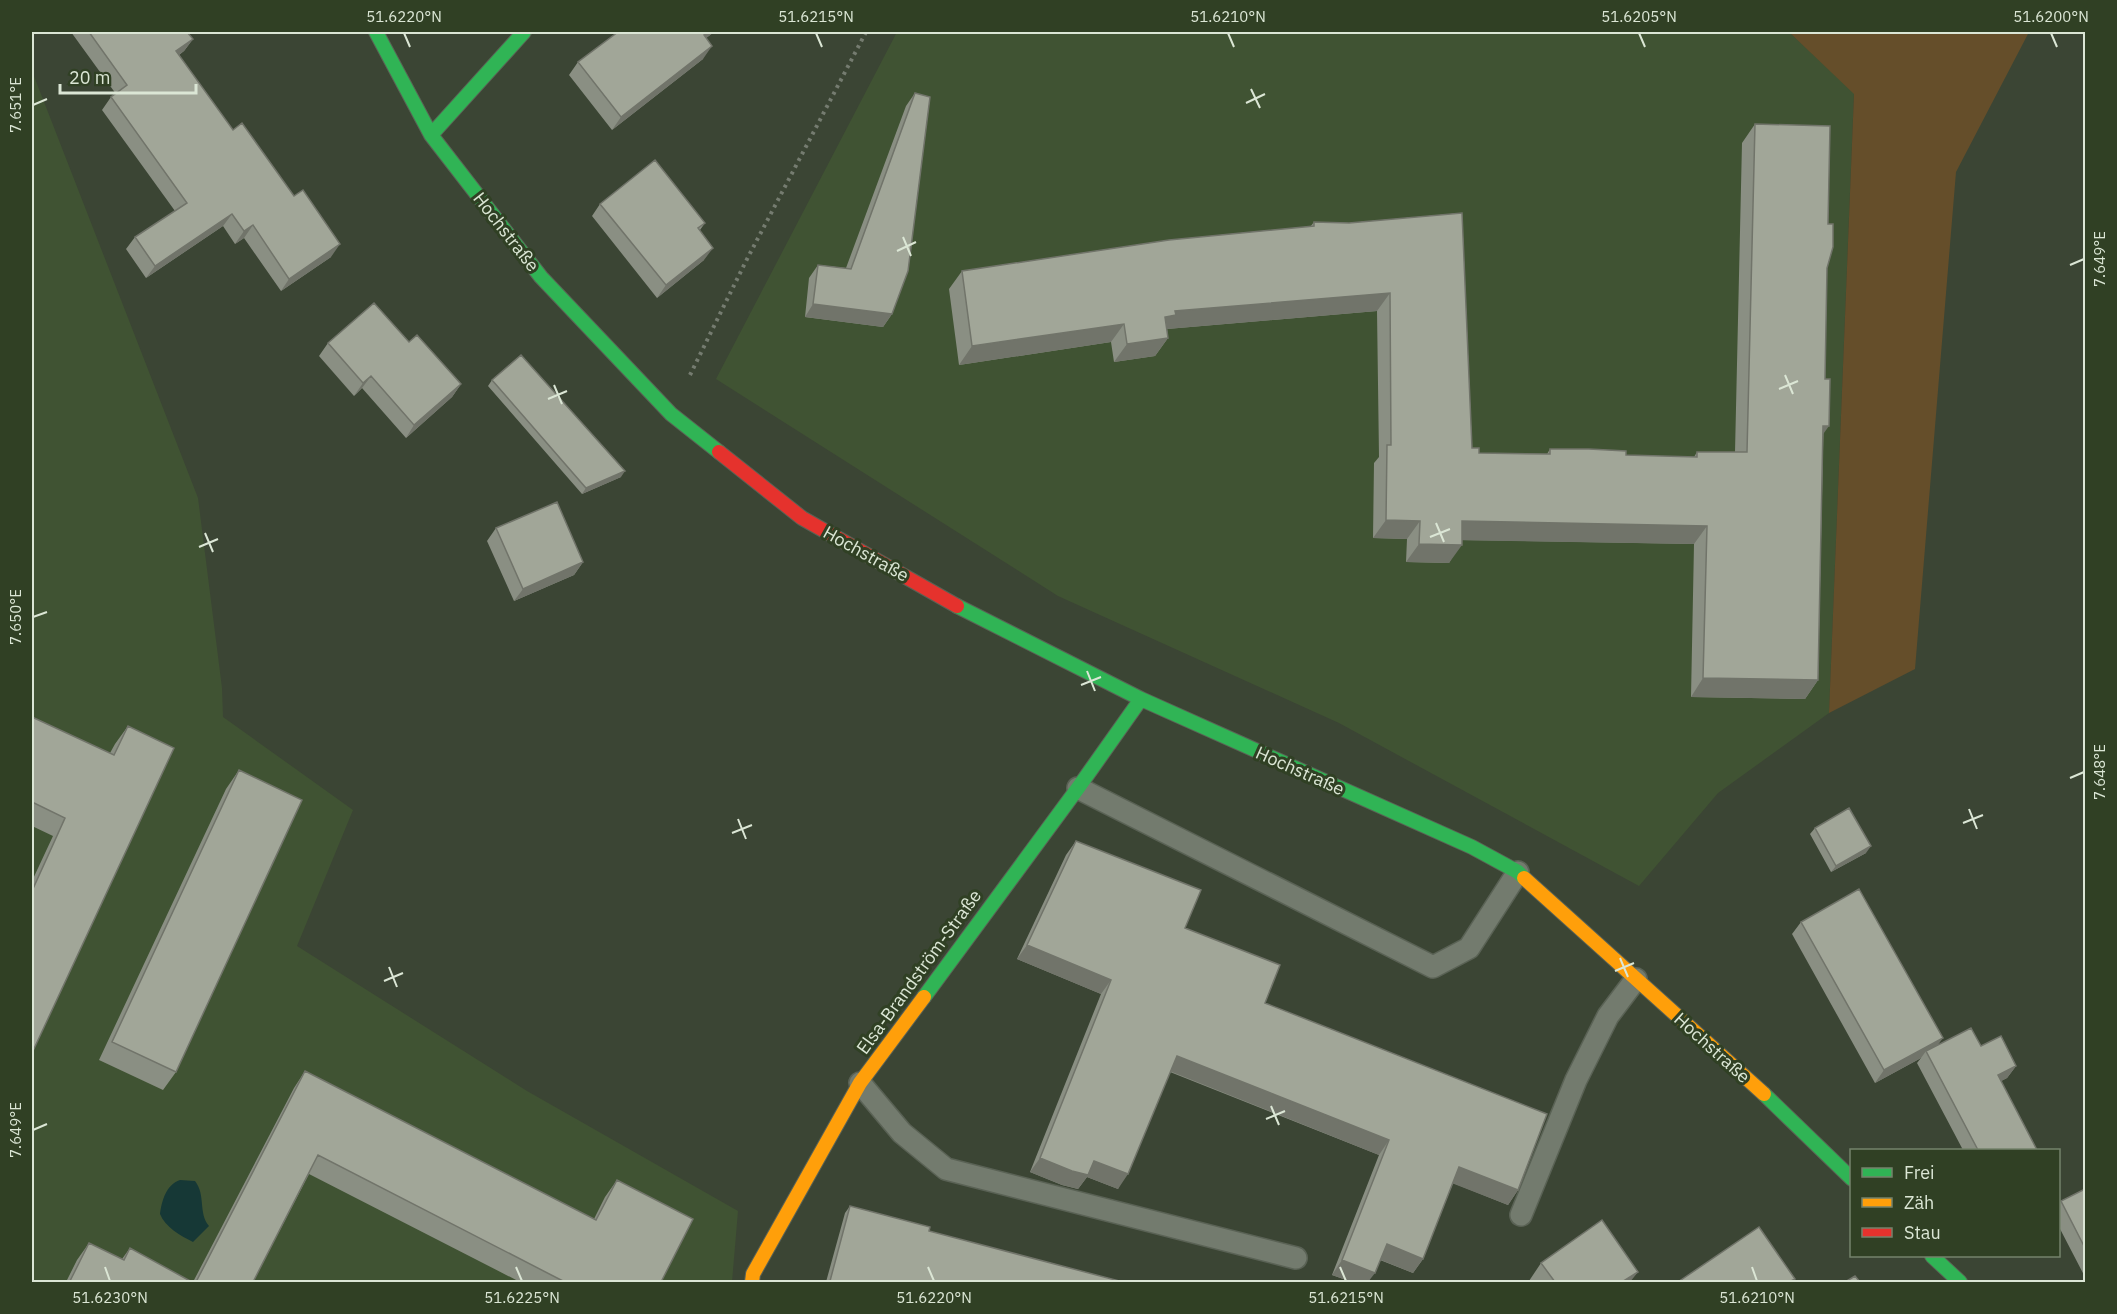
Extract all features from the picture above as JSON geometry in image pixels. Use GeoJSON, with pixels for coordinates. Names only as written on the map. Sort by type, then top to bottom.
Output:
{"type":"FeatureCollection","features":[{"type":"Feature","properties":{"kind":"street","name":"Hochstraße"},"geometry":{"type":"LineString","coordinates":[[376,32],[431,135],[541,277],[671,414],[802,518],[956,605],[1141,699],[1472,847],[1518,872],[1763,1094],[1850,1178]]}},
{"type":"Feature","properties":{"kind":"street"},"geometry":{"type":"LineString","coordinates":[[431,135],[524,32]]}},
{"type":"Feature","properties":{"kind":"street","name":"Elsa-Brandström-Straße"},"geometry":{"type":"LineString","coordinates":[[752,1282],[753,1274],[860,1083],[1141,699]]}},
{"type":"Feature","properties":{"kind":"street"},"geometry":{"type":"LineString","coordinates":[[1933,1257],[1960,1282]]}},
{"type":"Feature","properties":{"kind":"lane"},"geometry":{"type":"LineString","coordinates":[[1078,788],[1433,967],[1469,948],[1518,872]]}},
{"type":"Feature","properties":{"kind":"lane"},"geometry":{"type":"LineString","coordinates":[[1521,1215],[1576,1080],[1608,1016],[1636,979]]}},
{"type":"Feature","properties":{"kind":"lane"},"geometry":{"type":"LineString","coordinates":[[860,1083],[902,1133],[946,1169],[1296,1258]]}},
{"type":"Feature","properties":{"kind":"path"},"geometry":{"type":"LineString","coordinates":[[671,414],[746,263],[866,32]]}},
{"type":"Feature","properties":{"kind":"shaded area"},"geometry":{"type":"Polygon","coordinates":[[[897,32],[1789,32],[1854,93],[1829,713],[1718,793],[1639,886],[1339,723],[1058,596],[716,379],[897,32]]]}},
{"type":"Feature","properties":{"kind":"shaded area"},"geometry":{"type":"Polygon","coordinates":[[[1789,32],[2029,32],[1956,172],[1915,669],[1829,713],[1854,94],[1789,32]]]}},
{"type":"Feature","properties":{"kind":"shaded area"},"geometry":{"type":"Polygon","coordinates":[[[32,71],[198,498],[222,688],[223,717],[353,810],[297,946],[527,1091],[738,1211],[732,1282],[32,1282],[32,71]]]}},
{"type":"Feature","properties":{"kind":"water"},"geometry":{"type":"Polygon","coordinates":[[[180,1180],[195,1181],[209,1226],[193,1242],[169,1227],[160,1214],[168,1189],[180,1180]]]}},
{"type":"Feature","properties":{"kind":"building"},"geometry":{"type":"Polygon","coordinates":[[[89,32],[187,32],[193,39],[176,51],[233,130],[242,123],[294,196],[303,190],[340,244],[289,279],[253,225],[244,231],[232,214],[155,266],[135,237],[187,203],[111,97],[127,85],[89,32]]]}},
{"type":"Feature","properties":{"kind":"building"},"geometry":{"type":"Polygon","coordinates":[[[618,32],[708,32],[704,35],[712,46],[621,117],[578,62],[618,32]]]}},
{"type":"Feature","properties":{"kind":"building"},"geometry":{"type":"Polygon","coordinates":[[[915,93],[930,97],[908,271],[892,314],[813,304],[818,265],[851,269],[915,93]]]}},
{"type":"Feature","properties":{"kind":"building"},"geometry":{"type":"Polygon","coordinates":[[[1755,124],[1830,126],[1828,224],[1833,224],[1833,247],[1827,268],[1825,379],[1830,379],[1829,426],[1823,426],[1818,680],[1703,678],[1707,526],[1462,521],[1462,545],[1419,544],[1420,521],[1386,520],[1387,445],[1391,445],[1390,293],[1175,311],[1176,315],[1165,317],[1168,338],[1127,344],[1124,324],[972,346],[962,271],[1169,240],[1314,226],[1314,222],[1349,223],[1462,213],[1472,448],[1479,448],[1479,453],[1550,454],[1550,449],[1589,449],[1626,451],[1626,455],[1697,457],[1697,452],[1747,452],[1755,124]]]}},
{"type":"Feature","properties":{"kind":"building"},"geometry":{"type":"Polygon","coordinates":[[[655,160],[705,223],[698,228],[713,248],[666,285],[600,204],[655,160]]]}},
{"type":"Feature","properties":{"kind":"building"},"geometry":{"type":"Polygon","coordinates":[[[374,303],[409,342],[417,335],[461,384],[414,425],[371,376],[363,383],[328,343],[374,303]]]}},
{"type":"Feature","properties":{"kind":"building"},"geometry":{"type":"Polygon","coordinates":[[[521,355],[625,471],[586,488],[492,380],[521,355]]]}},
{"type":"Feature","properties":{"kind":"building"},"geometry":{"type":"Polygon","coordinates":[[[557,502],[583,562],[523,589],[496,528],[557,502]]]}},
{"type":"Feature","properties":{"kind":"building"},"geometry":{"type":"Polygon","coordinates":[[[32,717],[114,755],[128,726],[174,748],[32,1053],[32,891],[65,818],[32,802],[32,717]]]}},
{"type":"Feature","properties":{"kind":"building"},"geometry":{"type":"Polygon","coordinates":[[[239,770],[302,800],[176,1072],[112,1042],[239,770]]]}},
{"type":"Feature","properties":{"kind":"building"},"geometry":{"type":"Polygon","coordinates":[[[1849,808],[1871,846],[1836,866],[1815,828],[1849,808]]]}},
{"type":"Feature","properties":{"kind":"building"},"geometry":{"type":"Polygon","coordinates":[[[1076,841],[1201,890],[1185,928],[1280,965],[1265,1003],[1547,1114],[1518,1190],[1459,1167],[1423,1259],[1387,1244],[1375,1273],[1342,1260],[1389,1140],[1177,1056],[1128,1174],[1094,1161],[1088,1175],[1040,1158],[1111,980],[1027,945],[1076,841]]]}},
{"type":"Feature","properties":{"kind":"building"},"geometry":{"type":"Polygon","coordinates":[[[1859,889],[1943,1038],[1884,1070],[1801,922],[1859,889]]]}},
{"type":"Feature","properties":{"kind":"building"},"geometry":{"type":"Polygon","coordinates":[[[1971,1028],[1981,1046],[2001,1036],[2016,1066],[1998,1075],[2036,1149],[1977,1149],[1926,1051],[1971,1028]]]}},
{"type":"Feature","properties":{"kind":"building"},"geometry":{"type":"Polygon","coordinates":[[[305,1071],[596,1220],[617,1180],[693,1219],[661,1282],[562,1282],[318,1155],[253,1282],[196,1282],[305,1071]]]}},
{"type":"Feature","properties":{"kind":"building"},"geometry":{"type":"Polygon","coordinates":[[[2085,1189],[2085,1248],[2061,1201],[2085,1189]]]}},
{"type":"Feature","properties":{"kind":"building"},"geometry":{"type":"Polygon","coordinates":[[[850,1206],[930,1227],[929,1231],[1123,1282],[830,1281],[850,1206]]]}},
{"type":"Feature","properties":{"kind":"building"},"geometry":{"type":"Polygon","coordinates":[[[1602,1220],[1638,1272],[1622,1282],[1555,1282],[1541,1263],[1602,1220]]]}},
{"type":"Feature","properties":{"kind":"building"},"geometry":{"type":"Polygon","coordinates":[[[1759,1227],[1795,1279],[1789,1282],[1678,1282],[1759,1227]]]}},
{"type":"Feature","properties":{"kind":"building"},"geometry":{"type":"Polygon","coordinates":[[[89,1243],[124,1260],[130,1248],[192,1282],[70,1281],[89,1243]]]}},
{"type":"Feature","properties":{"kind":"building"},"geometry":{"type":"Polygon","coordinates":[[[1855,1276],[1860,1282],[1845,1282],[1855,1276]]]}},
{"type":"Feature","properties":{"kind":"traffic: fast"},"geometry":{"type":"LineString","coordinates":[[376,32],[431,135],[541,277],[671,414],[719,452]]}},
{"type":"Feature","properties":{"kind":"traffic: fast"},"geometry":{"type":"LineString","coordinates":[[431,135],[524,32]]}},
{"type":"Feature","properties":{"kind":"traffic: fast"},"geometry":{"type":"LineString","coordinates":[[957,606],[1141,699],[1472,847],[1518,872],[1524,878]]}},
{"type":"Feature","properties":{"kind":"traffic: fast"},"geometry":{"type":"LineString","coordinates":[[924,997],[1141,699]]}},
{"type":"Feature","properties":{"kind":"traffic: fast"},"geometry":{"type":"LineString","coordinates":[[1764,1094],[1850,1177]]}},
{"type":"Feature","properties":{"kind":"traffic: fast"},"geometry":{"type":"LineString","coordinates":[[1933,1257],[1960,1282]]}},
{"type":"Feature","properties":{"kind":"traffic: slow"},"geometry":{"type":"LineString","coordinates":[[1524,878],[1764,1094]]}},
{"type":"Feature","properties":{"kind":"traffic: slow"},"geometry":{"type":"LineString","coordinates":[[752,1282],[753,1274],[860,1083],[924,997]]}},
{"type":"Feature","properties":{"kind":"traffic: jam"},"geometry":{"type":"LineString","coordinates":[[719,452],[802,518],[957,606]]}}]}
